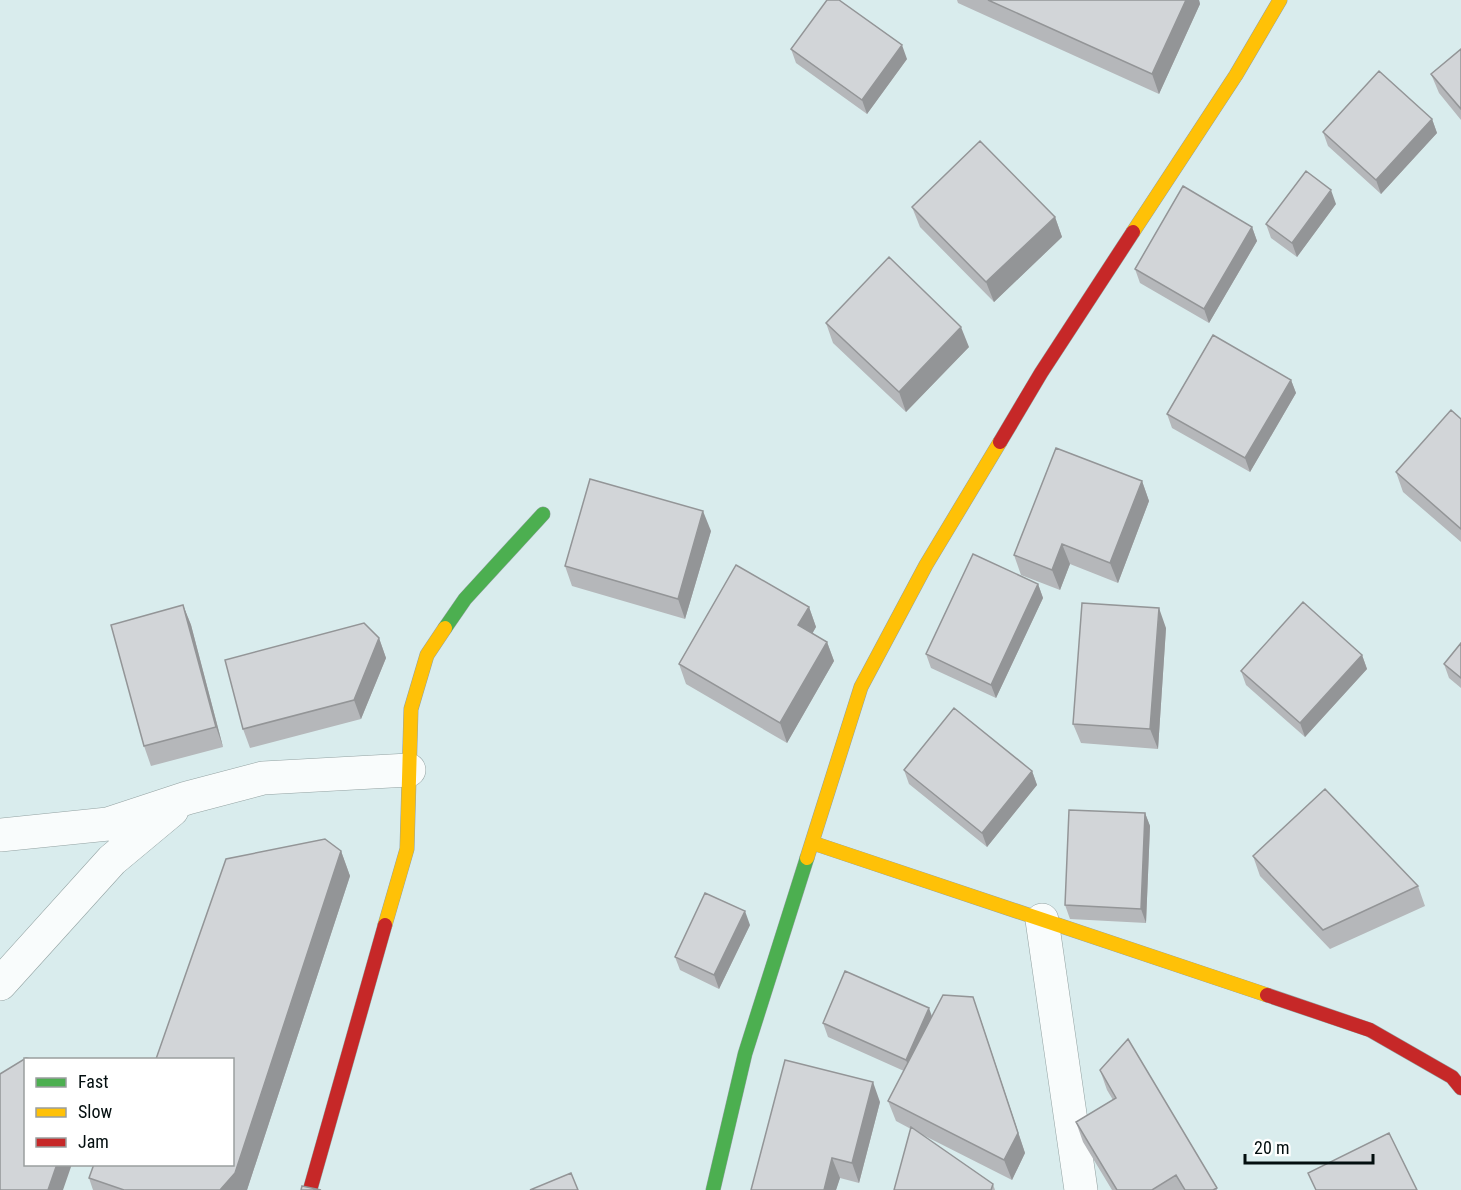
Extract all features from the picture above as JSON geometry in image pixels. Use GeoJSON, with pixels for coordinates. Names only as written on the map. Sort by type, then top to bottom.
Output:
{"type":"FeatureCollection","features":[{"type":"Feature","properties":{"kind":"street"},"geometry":{"type":"LineString","coordinates":[[713,1190],[745,1054],[861,687],[926,565],[1041,373],[1236,75],[1280,0]]}},
{"type":"Feature","properties":{"kind":"street"},"geometry":{"type":"LineString","coordinates":[[310,1190],[407,849],[411,709],[427,655],[465,599],[543,514]]}},
{"type":"Feature","properties":{"kind":"street"},"geometry":{"type":"LineString","coordinates":[[0,835],[108,824],[187,798],[263,778],[409,770]]}},
{"type":"Feature","properties":{"kind":"street"},"geometry":{"type":"LineString","coordinates":[[0,984],[112,860],[187,798]]}},
{"type":"Feature","properties":{"kind":"street"},"geometry":{"type":"LineString","coordinates":[[813,843],[1370,1030],[1452,1077],[1461,1088]]}},
{"type":"Feature","properties":{"kind":"street"},"geometry":{"type":"LineString","coordinates":[[1042,920],[1081,1190]]}},
{"type":"Feature","properties":{"kind":"building"},"geometry":{"type":"Polygon","coordinates":[[[827,0],[839,0],[902,45],[862,100],[791,49],[827,0]]]}},
{"type":"Feature","properties":{"kind":"building"},"geometry":{"type":"Polygon","coordinates":[[[988,0],[1186,0],[1152,74],[988,0]]]}},
{"type":"Feature","properties":{"kind":"building"},"geometry":{"type":"Polygon","coordinates":[[[1461,49],[1461,109],[1431,74],[1461,49]]]}},
{"type":"Feature","properties":{"kind":"building"},"geometry":{"type":"Polygon","coordinates":[[[1379,71],[1432,119],[1376,180],[1323,132],[1379,71]]]}},
{"type":"Feature","properties":{"kind":"building"},"geometry":{"type":"Polygon","coordinates":[[[980,141],[1055,217],[986,282],[912,207],[980,141]]]}},
{"type":"Feature","properties":{"kind":"building"},"geometry":{"type":"Polygon","coordinates":[[[1306,171],[1331,190],[1292,243],[1266,224],[1306,171]]]}},
{"type":"Feature","properties":{"kind":"building"},"geometry":{"type":"Polygon","coordinates":[[[1183,186],[1252,227],[1204,309],[1135,269],[1183,186]]]}},
{"type":"Feature","properties":{"kind":"building"},"geometry":{"type":"Polygon","coordinates":[[[889,257],[961,327],[899,392],[826,323],[889,257]]]}},
{"type":"Feature","properties":{"kind":"building"},"geometry":{"type":"Polygon","coordinates":[[[1213,335],[1291,380],[1245,458],[1167,414],[1213,335]]]}},
{"type":"Feature","properties":{"kind":"building"},"geometry":{"type":"Polygon","coordinates":[[[1451,410],[1461,419],[1461,529],[1396,472],[1451,410]]]}},
{"type":"Feature","properties":{"kind":"building"},"geometry":{"type":"Polygon","coordinates":[[[1056,448],[1142,481],[1110,563],[1062,544],[1052,570],[1014,555],[1056,448]]]}},
{"type":"Feature","properties":{"kind":"building"},"geometry":{"type":"Polygon","coordinates":[[[590,479],[703,511],[678,599],[565,566],[590,479]]]}},
{"type":"Feature","properties":{"kind":"building"},"geometry":{"type":"Polygon","coordinates":[[[973,554],[1038,584],[991,685],[926,654],[973,554]]]}},
{"type":"Feature","properties":{"kind":"building"},"geometry":{"type":"Polygon","coordinates":[[[736,565],[809,607],[798,625],[827,642],[780,723],[679,664],[736,565]]]}},
{"type":"Feature","properties":{"kind":"building"},"geometry":{"type":"Polygon","coordinates":[[[1303,602],[1362,655],[1300,723],[1241,671],[1303,602]]]}},
{"type":"Feature","properties":{"kind":"building"},"geometry":{"type":"Polygon","coordinates":[[[1082,603],[1159,608],[1150,729],[1073,724],[1082,603]]]}},
{"type":"Feature","properties":{"kind":"building"},"geometry":{"type":"Polygon","coordinates":[[[183,605],[216,727],[144,746],[111,625],[183,605]]]}},
{"type":"Feature","properties":{"kind":"building"},"geometry":{"type":"Polygon","coordinates":[[[364,623],[379,638],[354,700],[243,729],[225,660],[364,623]]]}},
{"type":"Feature","properties":{"kind":"building"},"geometry":{"type":"Polygon","coordinates":[[[1461,643],[1461,678],[1444,664],[1461,643]]]}},
{"type":"Feature","properties":{"kind":"building"},"geometry":{"type":"Polygon","coordinates":[[[954,708],[1032,771],[982,833],[904,770],[954,708]]]}},
{"type":"Feature","properties":{"kind":"building"},"geometry":{"type":"Polygon","coordinates":[[[1325,789],[1418,886],[1323,930],[1253,856],[1325,789]]]}},
{"type":"Feature","properties":{"kind":"building"},"geometry":{"type":"Polygon","coordinates":[[[1069,810],[1145,813],[1141,909],[1065,905],[1069,810]]]}},
{"type":"Feature","properties":{"kind":"building"},"geometry":{"type":"Polygon","coordinates":[[[325,839],[341,851],[235,1173],[220,1190],[124,1190],[89,1178],[93,1166],[234,1166],[234,1058],[156,1058],[226,859],[325,839]]]}},
{"type":"Feature","properties":{"kind":"building"},"geometry":{"type":"Polygon","coordinates":[[[705,893],[745,911],[714,975],[675,957],[705,893]]]}},
{"type":"Feature","properties":{"kind":"building"},"geometry":{"type":"Polygon","coordinates":[[[845,971],[929,1008],[906,1060],[823,1023],[845,971]]]}},
{"type":"Feature","properties":{"kind":"building"},"geometry":{"type":"Polygon","coordinates":[[[943,995],[973,997],[1018,1133],[1004,1160],[888,1101],[943,995]]]}},
{"type":"Feature","properties":{"kind":"building"},"geometry":{"type":"Polygon","coordinates":[[[1128,1039],[1217,1188],[1185,1190],[1176,1175],[1152,1190],[1117,1190],[1076,1122],[1116,1098],[1100,1070],[1128,1039]]]}},
{"type":"Feature","properties":{"kind":"building"},"geometry":{"type":"Polygon","coordinates":[[[24,1059],[24,1166],[56,1166],[48,1190],[0,1190],[0,1074],[24,1059]]]}},
{"type":"Feature","properties":{"kind":"building"},"geometry":{"type":"Polygon","coordinates":[[[785,1060],[873,1082],[852,1163],[832,1158],[824,1190],[751,1190],[785,1060]]]}},
{"type":"Feature","properties":{"kind":"building"},"geometry":{"type":"Polygon","coordinates":[[[911,1127],[993,1184],[991,1190],[894,1190],[911,1127]]]}},
{"type":"Feature","properties":{"kind":"building"},"geometry":{"type":"Polygon","coordinates":[[[1389,1133],[1417,1190],[1316,1190],[1308,1173],[1389,1133]]]}},
{"type":"Feature","properties":{"kind":"building"},"geometry":{"type":"Polygon","coordinates":[[[571,1173],[578,1190],[530,1190],[571,1173]]]}},
{"type":"Feature","properties":{"kind":"building"},"geometry":{"type":"Polygon","coordinates":[[[302,1186],[321,1190],[301,1190],[302,1186]]]}},
{"type":"Feature","properties":{"kind":"traffic: fast"},"geometry":{"type":"LineString","coordinates":[[445,628],[465,599],[543,514]]}},
{"type":"Feature","properties":{"kind":"traffic: fast"},"geometry":{"type":"LineString","coordinates":[[713,1190],[745,1054],[807,858]]}},
{"type":"Feature","properties":{"kind":"traffic: slow"},"geometry":{"type":"LineString","coordinates":[[1133,232],[1236,75],[1280,0]]}},
{"type":"Feature","properties":{"kind":"traffic: slow"},"geometry":{"type":"LineString","coordinates":[[807,858],[861,687],[926,565],[1000,442]]}},
{"type":"Feature","properties":{"kind":"traffic: slow"},"geometry":{"type":"LineString","coordinates":[[385,925],[407,849],[411,709],[427,655],[445,628]]}},
{"type":"Feature","properties":{"kind":"traffic: slow"},"geometry":{"type":"LineString","coordinates":[[813,843],[1267,995]]}},
{"type":"Feature","properties":{"kind":"traffic: jam"},"geometry":{"type":"LineString","coordinates":[[1000,442],[1041,373],[1133,232]]}},
{"type":"Feature","properties":{"kind":"traffic: jam"},"geometry":{"type":"LineString","coordinates":[[310,1190],[385,925]]}},
{"type":"Feature","properties":{"kind":"traffic: jam"},"geometry":{"type":"LineString","coordinates":[[1267,995],[1370,1030],[1452,1077],[1461,1088]]}}]}
